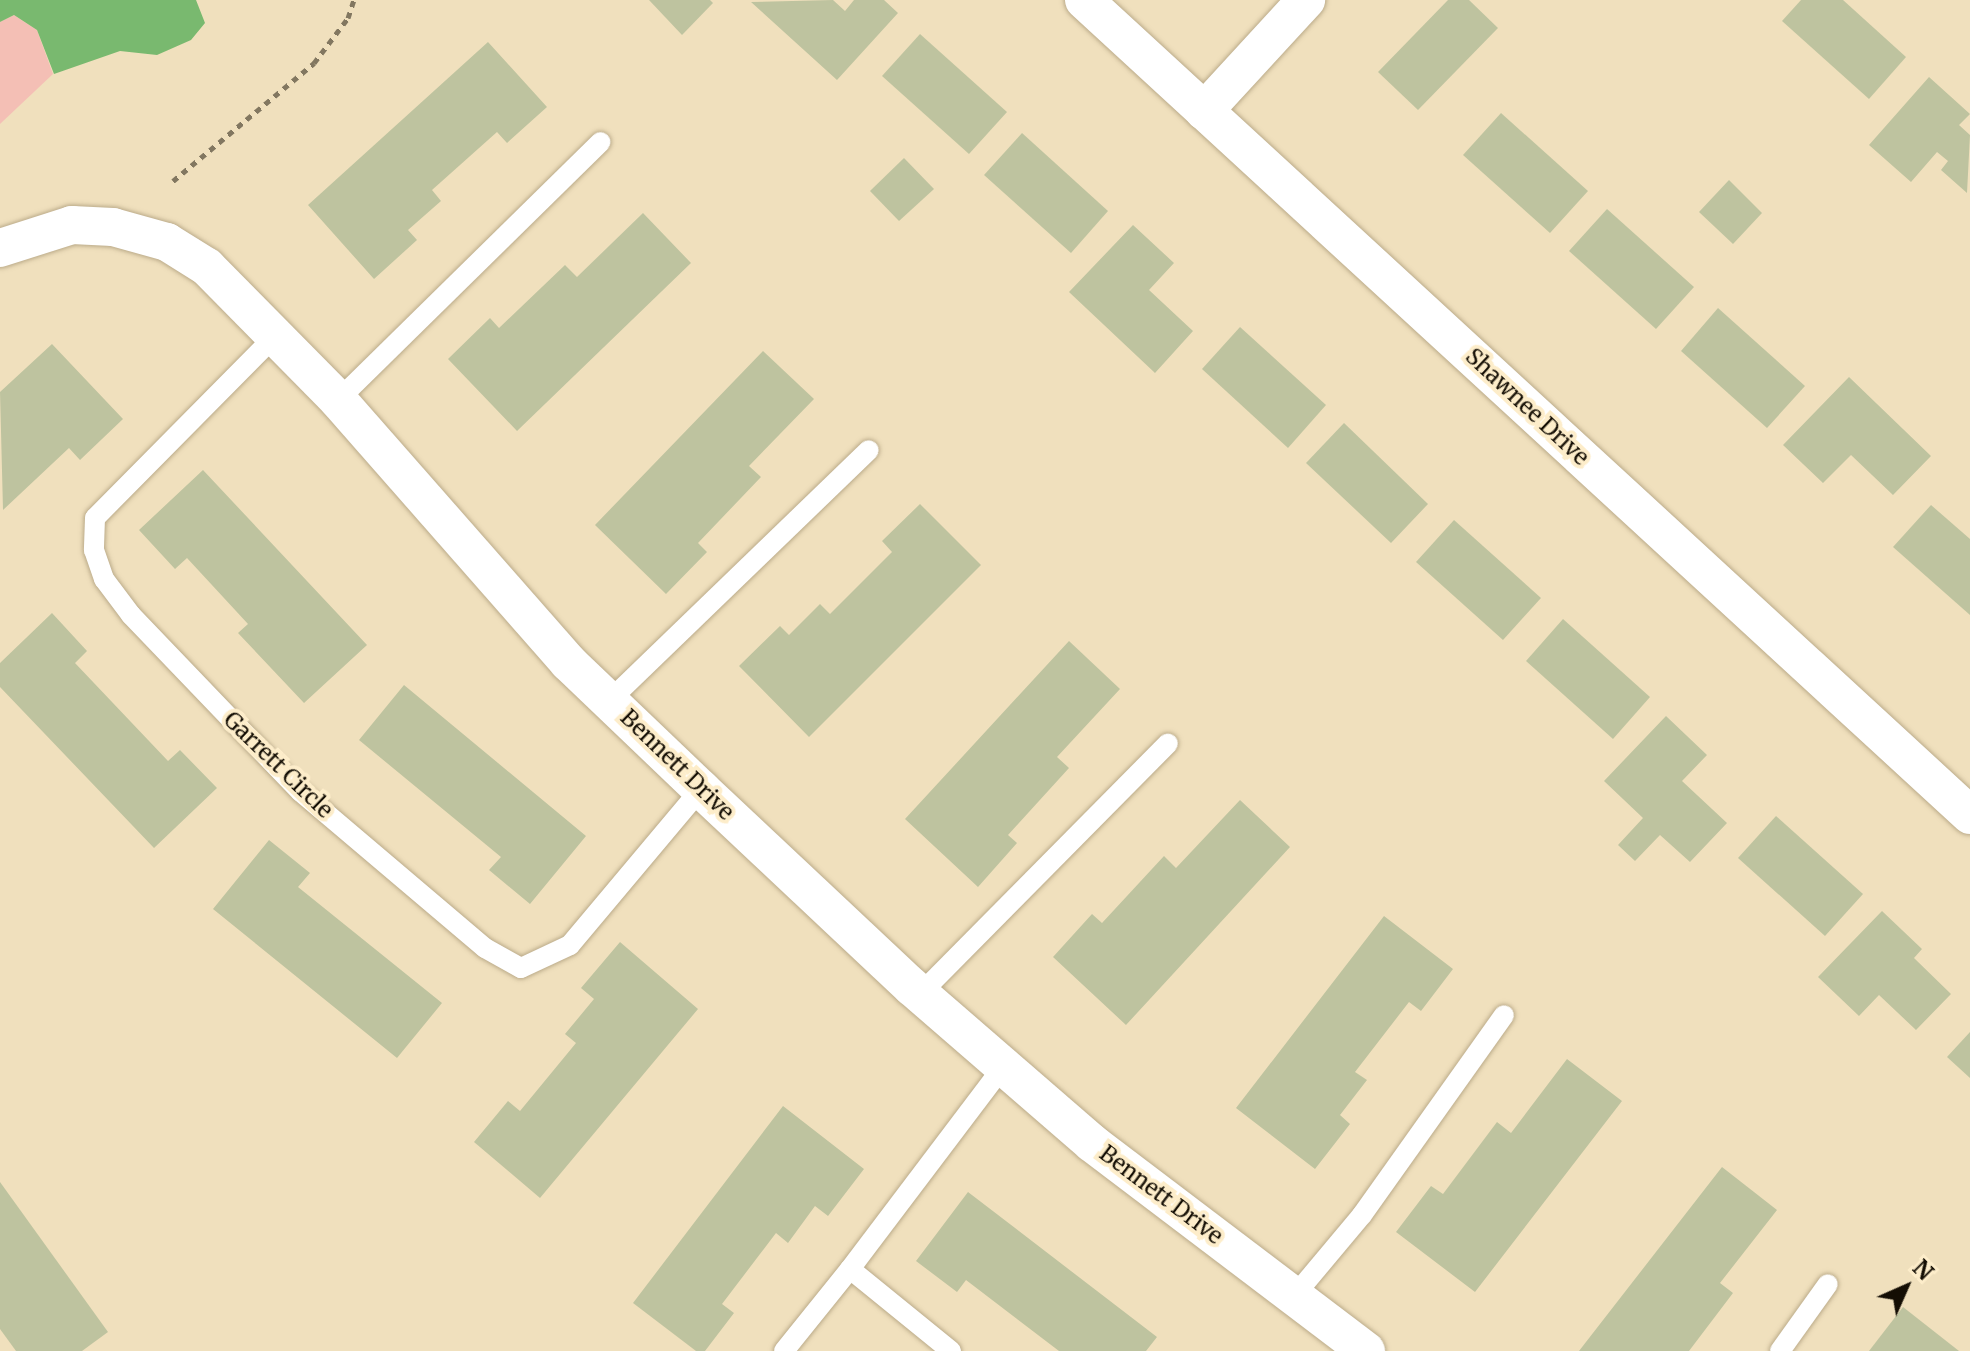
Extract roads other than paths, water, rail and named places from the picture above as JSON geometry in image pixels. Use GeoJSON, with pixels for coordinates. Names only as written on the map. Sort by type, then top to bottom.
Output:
{"type":"FeatureCollection","features":[{"type":"Feature","properties":{"kind":"street","name":"Shawnee Drive"},"geometry":{"type":"LineString","coordinates":[[1084,0],[1970,815]]}},
{"type":"Feature","properties":{"kind":"street"},"geometry":{"type":"LineString","coordinates":[[1204,111],[1306,0]]}},
{"type":"Feature","properties":{"kind":"street","name":"Bennett Drive"},"geometry":{"type":"LineString","coordinates":[[0,248],[72,225],[113,227],[167,242],[207,267],[338,400],[568,662],[701,789],[921,993],[1092,1143],[1366,1351]]}},
{"type":"Feature","properties":{"kind":"lane"},"geometry":{"type":"LineString","coordinates":[[338,400],[601,142]]}},
{"type":"Feature","properties":{"kind":"lane","name":"Garrett Circle"},"geometry":{"type":"LineString","coordinates":[[276,335],[95,518],[94,550],[104,579],[131,615],[301,792],[485,948],[521,968],[570,945],[701,789]]}},
{"type":"Feature","properties":{"kind":"lane"},"geometry":{"type":"LineString","coordinates":[[609,701],[869,450]]}},
{"type":"Feature","properties":{"kind":"lane"},"geometry":{"type":"LineString","coordinates":[[921,993],[1168,743]]}},
{"type":"Feature","properties":{"kind":"lane"},"geometry":{"type":"LineString","coordinates":[[1295,1295],[1362,1215],[1504,1015]]}},
{"type":"Feature","properties":{"kind":"lane"},"geometry":{"type":"LineString","coordinates":[[784,1351],[1003,1067]]}},
{"type":"Feature","properties":{"kind":"lane"},"geometry":{"type":"LineString","coordinates":[[850,1269],[951,1351]]}},
{"type":"Feature","properties":{"kind":"lane"},"geometry":{"type":"LineString","coordinates":[[1780,1351],[1828,1284]]}}]}
